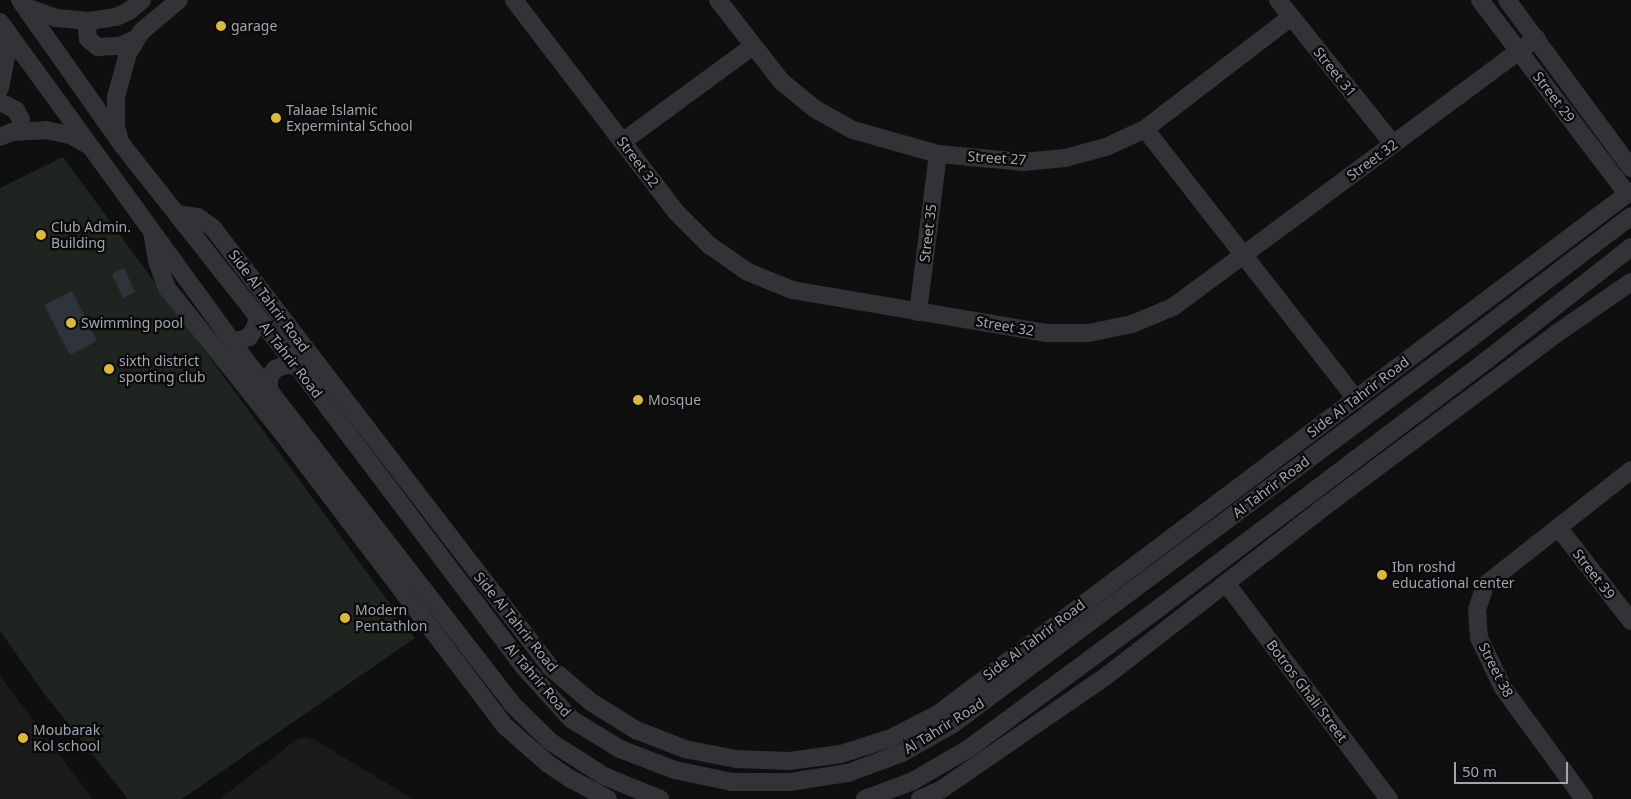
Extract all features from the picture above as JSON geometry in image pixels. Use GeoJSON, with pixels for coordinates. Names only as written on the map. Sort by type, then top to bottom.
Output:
{"type":"FeatureCollection","features":[{"type":"Feature","properties":{"kind":"street"},"geometry":{"type":"LineString","coordinates":[[24,2],[56,18],[90,21],[116,17],[129,11],[142,0]]}},
{"type":"Feature","properties":{"kind":"street"},"geometry":{"type":"LineString","coordinates":[[90,21],[87,34],[94,46],[112,48],[135,39],[178,0]]}},
{"type":"Feature","properties":{"kind":"street","name":"Street 32"},"geometry":{"type":"LineString","coordinates":[[514,0],[676,212],[709,245],[748,272],[792,290],[1045,333],[1089,332],[1132,324],[1173,307],[1536,38]]}},
{"type":"Feature","properties":{"kind":"street","name":"Street 27"},"geometry":{"type":"LineString","coordinates":[[718,0],[781,81],[815,109],[853,130],[938,154],[1022,162],[1065,158],[1106,147],[1145,129],[1292,17]]}},
{"type":"Feature","properties":{"kind":"street","name":"Street 31"},"geometry":{"type":"LineString","coordinates":[[1278,0],[1393,144]]}},
{"type":"Feature","properties":{"kind":"street","name":"Street 29"},"geometry":{"type":"LineString","coordinates":[[1480,0],[1629,192]]}},
{"type":"Feature","properties":{"kind":"street","name":"Street 29"},"geometry":{"type":"LineString","coordinates":[[1507,0],[1631,168]]}},
{"type":"Feature","properties":{"kind":"street","name":"Al Tahrir Road"},"geometry":{"type":"LineString","coordinates":[[24,2],[120,142],[297,366],[523,666],[570,719],[620,749],[675,770],[732,782],[790,782],[848,773],[902,753],[953,724],[1472,338],[1631,216]]}},
{"type":"Feature","properties":{"kind":"street"},"geometry":{"type":"LineString","coordinates":[[0,88],[6,57],[1,23]]}},
{"type":"Feature","properties":{"kind":"street"},"geometry":{"type":"LineString","coordinates":[[1,23],[233,342],[512,704],[551,742],[604,776],[660,799]]}},
{"type":"Feature","properties":{"kind":"street"},"geometry":{"type":"LineString","coordinates":[[120,142],[116,127],[116,97],[122,67],[135,39]]}},
{"type":"Feature","properties":{"kind":"street"},"geometry":{"type":"LineString","coordinates":[[622,142],[753,46]]}},
{"type":"Feature","properties":{"kind":"street"},"geometry":{"type":"LineString","coordinates":[[0,102],[16,110],[21,120],[20,131]]}},
{"type":"Feature","properties":{"kind":"street"},"geometry":{"type":"LineString","coordinates":[[0,137],[33,129],[70,135],[92,148]]}},
{"type":"Feature","properties":{"kind":"street"},"geometry":{"type":"LineString","coordinates":[[1145,129],[1356,399]]}},
{"type":"Feature","properties":{"kind":"street","name":"Street 35"},"geometry":{"type":"LineString","coordinates":[[918,312],[938,154]]}},
{"type":"Feature","properties":{"kind":"street","name":"Side Al Tahrir Road"},"geometry":{"type":"LineString","coordinates":[[177,214],[198,216],[213,228],[526,638],[551,668],[590,702],[636,730],[684,749],[736,759],[789,761],[841,754],[891,738],[938,714],[1629,192]]}},
{"type":"Feature","properties":{"kind":"street"},"geometry":{"type":"LineString","coordinates":[[152,229],[157,261],[167,288],[287,439],[506,727],[525,745],[571,779],[608,799]]}},
{"type":"Feature","properties":{"kind":"street","name":"Al Tahrir Road"},"geometry":{"type":"LineString","coordinates":[[865,799],[913,781],[968,749],[1487,360],[1631,247]]}},
{"type":"Feature","properties":{"kind":"street"},"geometry":{"type":"LineString","coordinates":[[1534,290],[1542,258]]}},
{"type":"Feature","properties":{"kind":"street"},"geometry":{"type":"LineString","coordinates":[[920,799],[942,789],[1105,677],[1367,475],[1556,334],[1631,282]]}},
{"type":"Feature","properties":{"kind":"street"},"geometry":{"type":"LineString","coordinates":[[233,342],[249,337],[255,328],[258,317]]}},
{"type":"Feature","properties":{"kind":"street"},"geometry":{"type":"LineString","coordinates":[[1472,338],[1469,344],[1472,354],[1482,360],[1487,360]]}},
{"type":"Feature","properties":{"kind":"street"},"geometry":{"type":"LineString","coordinates":[[269,388],[269,378],[275,369],[285,365],[297,366]]}},
{"type":"Feature","properties":{"kind":"street"},"geometry":{"type":"LineString","coordinates":[[1427,371],[1439,380],[1440,395]]}},
{"type":"Feature","properties":{"kind":"street"},"geometry":{"type":"LineString","coordinates":[[1367,475],[1380,440]]}},
{"type":"Feature","properties":{"kind":"street"},"geometry":{"type":"LineString","coordinates":[[1297,444],[1333,441]]}},
{"type":"Feature","properties":{"kind":"street","name":"Street 38"},"geometry":{"type":"LineString","coordinates":[[1584,799],[1503,688],[1479,638],[1477,610],[1485,585],[1631,470]]}},
{"type":"Feature","properties":{"kind":"street","name":"Street 39"},"geometry":{"type":"LineString","coordinates":[[1558,527],[1631,622]]}},
{"type":"Feature","properties":{"kind":"street","name":"Botros Ghali Street"},"geometry":{"type":"LineString","coordinates":[[1226,583],[1389,799]]}},
{"type":"Feature","properties":{"kind":"street"},"geometry":{"type":"LineString","coordinates":[[1100,616],[1104,587]]}},
{"type":"Feature","properties":{"kind":"street"},"geometry":{"type":"LineString","coordinates":[[523,666],[526,638]]}},
{"type":"Feature","properties":{"kind":"street"},"geometry":{"type":"LineString","coordinates":[[469,676],[472,651]]}},
{"type":"Feature","properties":{"kind":"street"},"geometry":{"type":"LineString","coordinates":[[1056,684],[1105,677]]}},
{"type":"Feature","properties":{"kind":"shaded area","name":"sixth district sporting club"},"geometry":{"type":"Polygon","coordinates":[[[63,157],[415,638],[182,799],[128,799],[46,696],[0,631],[0,188],[63,157]]]}},
{"type":"Feature","properties":{"kind":"shaded area"},"geometry":{"type":"Polygon","coordinates":[[[124,268],[135,292],[123,298],[112,274],[124,268]]]}},
{"type":"Feature","properties":{"kind":"shaded area","name":"Swimming pool"},"geometry":{"type":"Polygon","coordinates":[[[72,291],[97,341],[70,355],[44,305],[72,291]]]}},
{"type":"Feature","properties":{"kind":"shaded area","name":"Moubarak Kol school"},"geometry":{"type":"Polygon","coordinates":[[[0,676],[93,799],[0,799],[0,676]]]}},
{"type":"Feature","properties":{"kind":"shaded area"},"geometry":{"type":"Polygon","coordinates":[[[305,737],[315,740],[413,799],[220,799],[297,739],[305,737]]]}},
{"type":"Feature","properties":{"kind":"place","name":"garage"},"geometry":{"type":"Point","coordinates":[221,26]}},
{"type":"Feature","properties":{"kind":"place","name":"Talaae Islamic Expermintal School"},"geometry":{"type":"Point","coordinates":[276,118]}},
{"type":"Feature","properties":{"kind":"place","name":"Club Admin. Building"},"geometry":{"type":"Point","coordinates":[41,235]}},
{"type":"Feature","properties":{"kind":"place","name":"Swimming pool"},"geometry":{"type":"Point","coordinates":[71,323]}},
{"type":"Feature","properties":{"kind":"place","name":"sixth district sporting club"},"geometry":{"type":"Point","coordinates":[109,369]}},
{"type":"Feature","properties":{"kind":"place","name":"Mosque"},"geometry":{"type":"Point","coordinates":[638,400]}},
{"type":"Feature","properties":{"kind":"place","name":"Ibn roshd educational center"},"geometry":{"type":"Point","coordinates":[1382,575]}},
{"type":"Feature","properties":{"kind":"place","name":"Modern Pentathlon"},"geometry":{"type":"Point","coordinates":[345,618]}},
{"type":"Feature","properties":{"kind":"place","name":"Moubarak Kol school"},"geometry":{"type":"Point","coordinates":[23,738]}}]}
